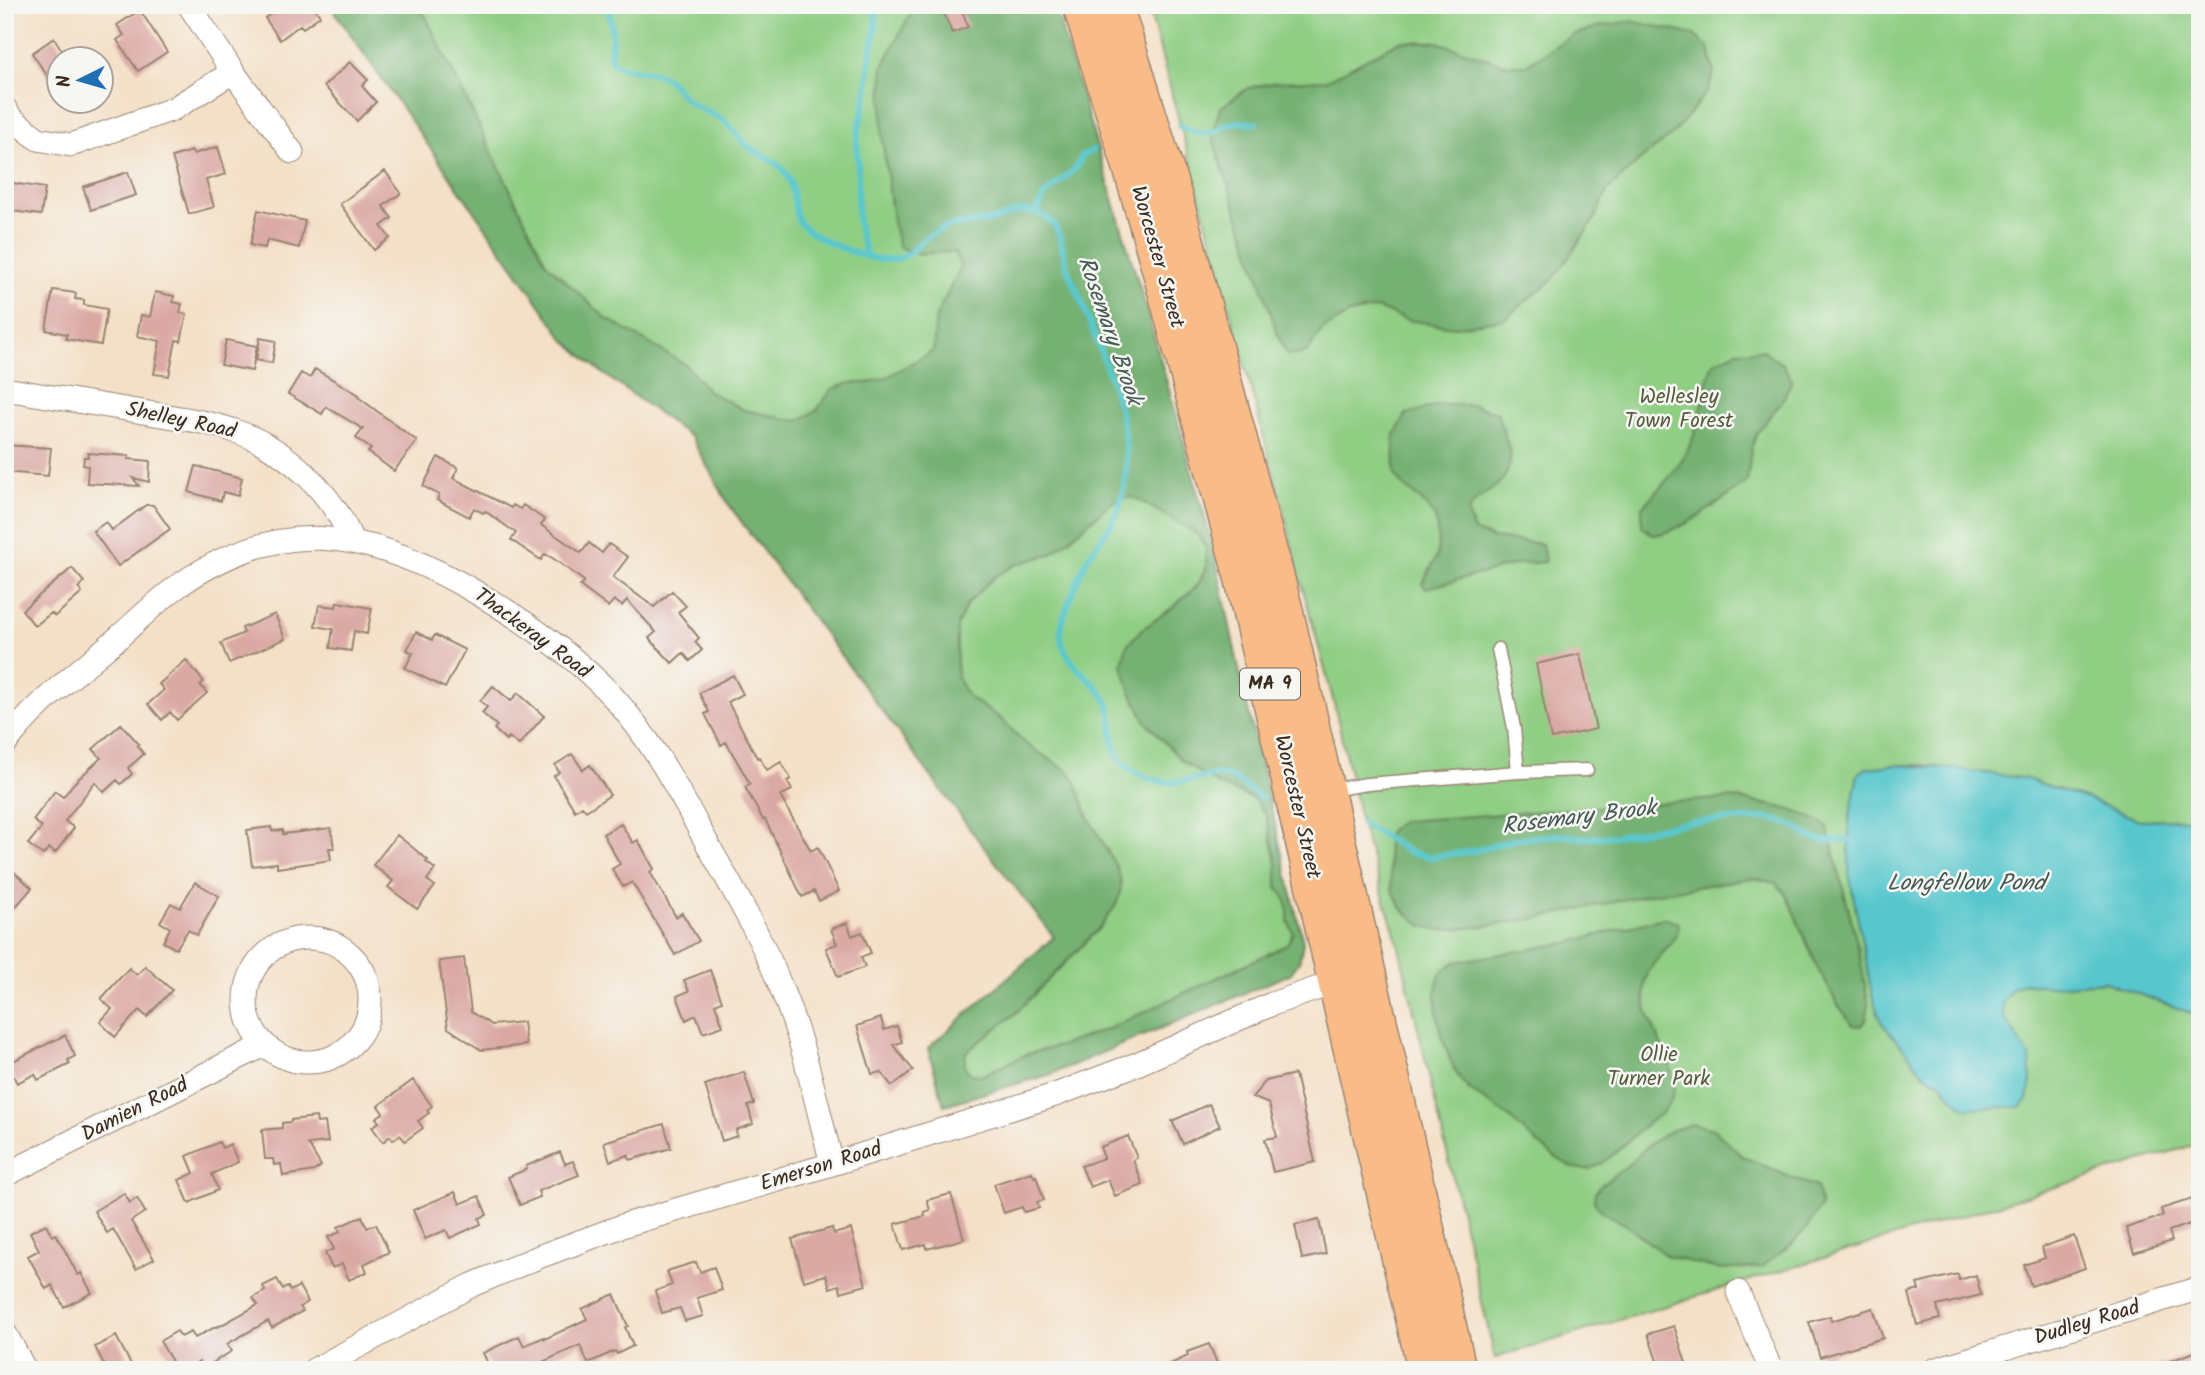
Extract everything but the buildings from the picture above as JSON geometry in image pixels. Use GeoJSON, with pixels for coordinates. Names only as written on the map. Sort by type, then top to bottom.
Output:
{"type":"FeatureCollection","features":[{"type":"Feature","properties":{"kind":"highway","name":"Worcester Street"},"geometry":{"type":"LineString","coordinates":[[1082,5],[1161,268],[1243,574],[1427,1370]]}},
{"type":"Feature","properties":{"kind":"highway","name":"Worcester Street"},"geometry":{"type":"LineString","coordinates":[[1113,5],[1162,162],[1291,642],[1457,1370]]}},
{"type":"Feature","properties":{"kind":"street"},"geometry":{"type":"LineString","coordinates":[[189,5],[233,72],[292,152]]}},
{"type":"Feature","properties":{"kind":"street"},"geometry":{"type":"LineString","coordinates":[[5,109],[11,118],[38,139],[71,145],[173,109],[233,72]]}},
{"type":"Feature","properties":{"kind":"street","name":"Shelley Road"},"geometry":{"type":"LineString","coordinates":[[5,389],[189,419],[249,436],[281,455],[310,480],[335,509],[352,541]]}},
{"type":"Feature","properties":{"kind":"street","name":"Thackeray Road"},"geometry":{"type":"LineString","coordinates":[[5,744],[23,722],[169,593],[201,572],[246,551],[286,540],[311,538],[352,541],[379,547],[408,558],[487,599],[575,662],[613,698],[636,725],[687,807],[773,969],[803,1051],[832,1164]]}},
{"type":"Feature","properties":{"kind":"street"},"geometry":{"type":"LineString","coordinates":[[310,937],[329,941],[345,950],[359,965],[368,983],[370,1004],[366,1023],[355,1041],[339,1054],[320,1061],[300,1062],[281,1056],[264,1045],[253,1030],[246,1012],[246,993],[251,975],[260,959],[275,947],[310,937]]}},
{"type":"Feature","properties":{"kind":"street","name":"Emerson Road"},"geometry":{"type":"LineString","coordinates":[[314,1370],[472,1285],[541,1256],[625,1225],[1081,1086],[1272,1004],[1336,982]]}},
{"type":"Feature","properties":{"kind":"street","name":"Damien Road"},"geometry":{"type":"LineString","coordinates":[[5,1175],[264,1045]]}},
{"type":"Feature","properties":{"kind":"street","name":"Dudley Road"},"geometry":{"type":"LineString","coordinates":[[1934,1370],[2200,1288]]}},
{"type":"Feature","properties":{"kind":"street"},"geometry":{"type":"LineString","coordinates":[[1738,1292],[1771,1370]]}},
{"type":"Feature","properties":{"kind":"street"},"geometry":{"type":"LineString","coordinates":[[5,1333],[25,1370]]}},
{"type":"Feature","properties":{"kind":"lane"},"geometry":{"type":"LineString","coordinates":[[1498,649],[1514,728],[1518,772]]}},
{"type":"Feature","properties":{"kind":"lane"},"geometry":{"type":"LineString","coordinates":[[1325,791],[1367,784],[1518,772],[1587,770]]}},
{"type":"Feature","properties":{"kind":"green space"},"geometry":{"type":"Polygon","coordinates":[[[330,5],[1054,5],[1143,298],[1213,547],[1245,698],[1303,942],[1299,962],[1290,974],[1051,1074],[944,1105],[928,1048],[1054,937],[729,505],[691,437],[600,371],[564,339],[330,5]]]}},
{"type":"Feature","properties":{"kind":"green space"},"geometry":{"type":"Polygon","coordinates":[[[330,5],[416,5],[425,15],[546,263],[606,318],[686,365],[708,391],[744,410],[798,421],[817,410],[832,389],[887,377],[933,351],[936,316],[961,267],[954,252],[915,254],[899,247],[894,229],[882,136],[883,66],[913,5],[1054,5],[1143,298],[1213,547],[1245,698],[1303,942],[1299,962],[1290,974],[1051,1074],[944,1105],[928,1048],[1054,937],[729,505],[691,437],[600,371],[564,339],[330,5]],[[1135,498],[1117,499],[1051,554],[1015,565],[994,577],[967,604],[957,626],[957,676],[962,687],[969,697],[1000,718],[1026,744],[1068,771],[1075,780],[1088,816],[1118,870],[1121,882],[1116,905],[1101,926],[1015,1014],[966,1052],[964,1065],[970,1074],[983,1075],[1027,1054],[1063,1045],[1110,1028],[1278,949],[1288,943],[1293,932],[1288,921],[1285,897],[1277,887],[1277,863],[1266,815],[1254,799],[1219,785],[1182,761],[1146,722],[1131,692],[1122,665],[1126,646],[1141,630],[1197,586],[1206,568],[1206,548],[1197,534],[1135,498]]]}},
{"type":"Feature","properties":{"kind":"green space","name":"Wellesley Town Forest"},"geometry":{"type":"Polygon","coordinates":[[[1148,5],[2200,5],[2200,814],[2188,819],[2139,820],[2027,779],[1923,765],[1867,768],[1858,774],[1849,821],[1849,873],[1864,947],[1925,1075],[1941,1082],[1951,1096],[2015,1035],[2003,1016],[2003,1001],[2011,990],[2023,983],[2048,986],[2105,982],[2200,1016],[2200,1143],[1495,1358],[1399,947],[1361,823],[1334,703],[1148,5]]]}},
{"type":"Feature","properties":{"kind":"green space"},"geometry":{"type":"Polygon","coordinates":[[[1631,21],[1694,35],[1709,48],[1714,72],[1708,90],[1674,133],[1608,190],[1594,220],[1554,278],[1504,319],[1454,327],[1407,320],[1377,308],[1349,314],[1322,330],[1308,351],[1287,355],[1212,136],[1220,108],[1248,88],[1276,82],[1327,80],[1400,41],[1437,42],[1507,65],[1526,65],[1573,35],[1597,27],[1631,21]]]}},
{"type":"Feature","properties":{"kind":"green space"},"geometry":{"type":"Polygon","coordinates":[[[1763,350],[1783,365],[1792,380],[1782,401],[1757,433],[1751,449],[1747,482],[1690,522],[1653,535],[1642,526],[1642,507],[1674,471],[1689,447],[1697,427],[1713,363],[1736,351],[1763,350]]]}},
{"type":"Feature","properties":{"kind":"green space"},"geometry":{"type":"Polygon","coordinates":[[[1439,405],[1473,405],[1497,412],[1508,444],[1510,463],[1501,481],[1477,500],[1468,513],[1474,531],[1492,538],[1542,544],[1545,562],[1517,564],[1431,587],[1425,588],[1422,584],[1437,556],[1435,516],[1418,497],[1405,488],[1395,474],[1394,437],[1406,414],[1439,405]]]}},
{"type":"Feature","properties":{"kind":"green space"},"geometry":{"type":"Polygon","coordinates":[[[1732,798],[1793,811],[1827,826],[1859,950],[1868,1002],[1867,1018],[1861,1026],[1853,1025],[1838,1005],[1817,967],[1786,894],[1776,883],[1752,878],[1651,894],[1533,919],[1439,930],[1421,925],[1403,910],[1392,890],[1386,838],[1390,830],[1402,821],[1732,798]]]}},
{"type":"Feature","properties":{"kind":"green space","name":"Ollie Turner Park"},"geometry":{"type":"Polygon","coordinates":[[[1663,918],[1679,923],[1677,932],[1649,971],[1644,992],[1649,1015],[1669,1064],[1673,1095],[1661,1112],[1608,1159],[1588,1169],[1572,1167],[1547,1151],[1509,1117],[1463,1083],[1450,1060],[1440,1029],[1436,997],[1442,972],[1455,962],[1571,942],[1663,918]]]}},
{"type":"Feature","properties":{"kind":"green space"},"geometry":{"type":"Polygon","coordinates":[[[1693,1124],[1713,1129],[1742,1156],[1817,1187],[1821,1206],[1809,1225],[1792,1244],[1762,1267],[1722,1270],[1667,1256],[1623,1223],[1604,1213],[1594,1202],[1595,1193],[1603,1183],[1628,1165],[1651,1143],[1672,1130],[1693,1124]]]}},
{"type":"Feature","properties":{"kind":"water","name":"Longfellow Pond"},"geometry":{"type":"Polygon","coordinates":[[[1895,765],[1958,769],[2027,779],[2139,820],[2188,819],[2200,814],[2200,1016],[2105,982],[2048,986],[2023,983],[2011,990],[2003,1002],[2003,1016],[2030,1057],[2031,1081],[2028,1098],[2020,1107],[1965,1108],[1951,1096],[1941,1082],[1925,1075],[1881,1022],[1872,995],[1849,873],[1849,821],[1858,774],[1867,768],[1895,765]]]}},
{"type":"Feature","properties":{"kind":"waterway","name":"Rosemary Brook"},"geometry":{"type":"LineString","coordinates":[[607,5],[612,31],[612,63],[654,73],[667,79],[689,102],[723,120],[750,148],[777,164],[791,183],[797,217],[801,224],[828,242],[868,257],[894,260],[903,257],[931,234],[948,227],[991,221],[1022,211],[1038,213],[1052,223],[1059,235],[1068,270],[1119,405],[1126,457],[1125,483],[1118,509],[1109,528],[1088,558],[1071,597],[1061,629],[1063,646],[1067,655],[1108,703],[1116,753],[1131,770],[1154,780],[1171,782],[1210,776],[1229,777],[1261,798]]}},
{"type":"Feature","properties":{"kind":"waterway","name":"Rosemary Brook"},"geometry":{"type":"LineString","coordinates":[[868,257],[858,224],[857,145],[876,29],[872,5]]}},
{"type":"Feature","properties":{"kind":"waterway"},"geometry":{"type":"LineString","coordinates":[[1179,126],[1202,134],[1238,122],[1256,123]]}},
{"type":"Feature","properties":{"kind":"waterway"},"geometry":{"type":"LineString","coordinates":[[1036,212],[1045,195],[1077,167],[1082,156],[1094,150]]}},
{"type":"Feature","properties":{"kind":"waterway","name":"Rosemary Brook"},"geometry":{"type":"LineString","coordinates":[[1361,823],[1411,853],[1431,857],[1474,851],[1517,839],[1559,835],[1585,838],[1616,836],[1690,822],[1769,818],[1792,825],[1810,837],[1824,841],[1848,840]]}}]}
